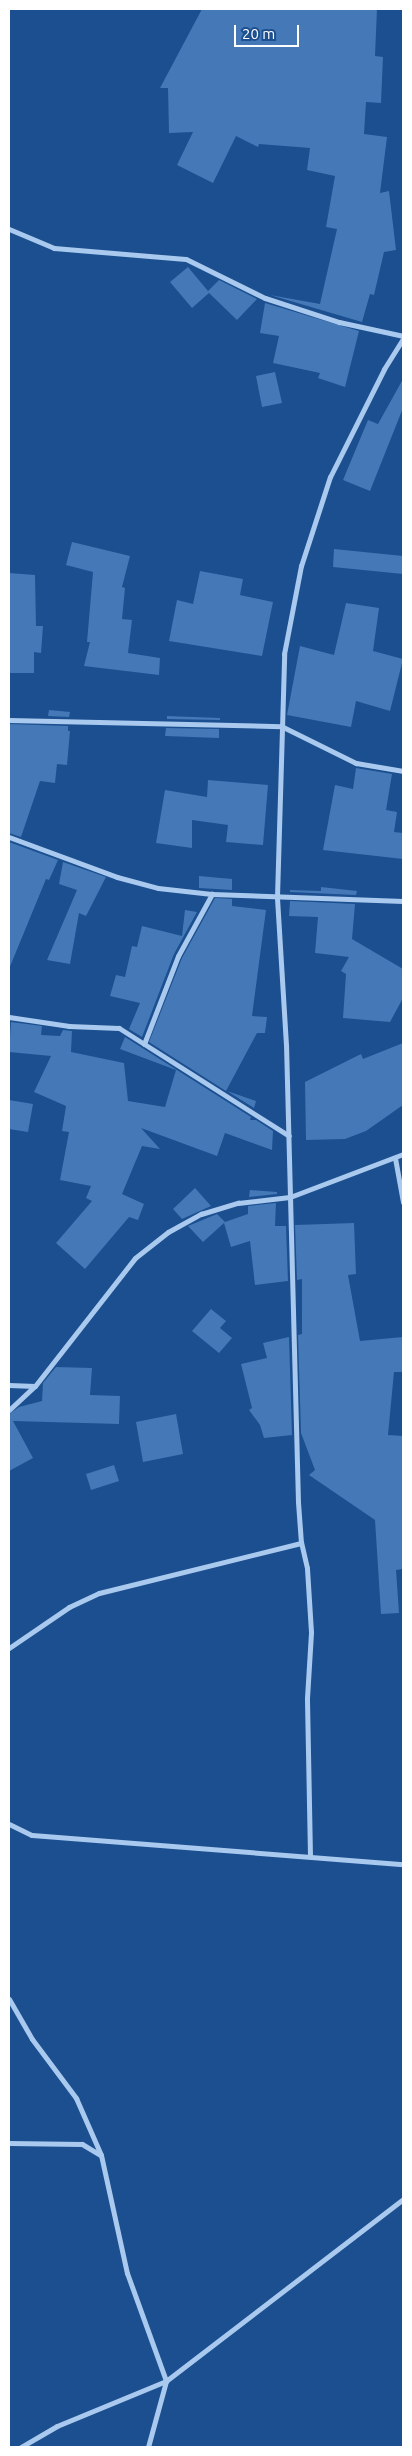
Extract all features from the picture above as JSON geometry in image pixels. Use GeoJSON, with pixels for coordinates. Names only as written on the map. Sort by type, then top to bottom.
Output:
{"type":"FeatureCollection","features":[{"type":"Feature","properties":{"kind":"street"},"geometry":{"type":"LineString","coordinates":[[9,229],[54,248],[186,259],[265,298],[338,322],[403,338],[384,369],[330,477],[301,566],[284,654],[277,897],[289,1136],[301,1544],[307,1568],[311,1632],[307,1698],[310,1856]]}},
{"type":"Feature","properties":{"kind":"street"},"geometry":{"type":"LineString","coordinates":[[9,720],[281,726],[356,763],[403,771]]}},
{"type":"Feature","properties":{"kind":"street"},"geometry":{"type":"LineString","coordinates":[[9,837],[125,880],[158,888],[212,894],[403,901]]}},
{"type":"Feature","properties":{"kind":"street"},"geometry":{"type":"LineString","coordinates":[[144,1044],[178,956],[212,894]]}},
{"type":"Feature","properties":{"kind":"street"},"geometry":{"type":"LineString","coordinates":[[9,1017],[69,1026],[119,1028],[289,1136]]}},
{"type":"Feature","properties":{"kind":"street"},"geometry":{"type":"LineString","coordinates":[[9,1410],[35,1386],[135,1258],[168,1232],[201,1214],[238,1203],[290,1197],[403,1154]]}},
{"type":"Feature","properties":{"kind":"street"},"geometry":{"type":"LineString","coordinates":[[395,1158],[403,1202]]}},
{"type":"Feature","properties":{"kind":"street"},"geometry":{"type":"LineString","coordinates":[[9,1385],[35,1386]]}},
{"type":"Feature","properties":{"kind":"street"},"geometry":{"type":"LineString","coordinates":[[9,1648],[69,1606],[99,1593],[301,1544]]}},
{"type":"Feature","properties":{"kind":"street"},"geometry":{"type":"LineString","coordinates":[[9,1824],[32,1834],[403,1864]]}},
{"type":"Feature","properties":{"kind":"street"},"geometry":{"type":"LineString","coordinates":[[9,1999],[32,2039],[76,2098],[101,2155],[127,2273],[166,2382],[148,2447]]}},
{"type":"Feature","properties":{"kind":"street"},"geometry":{"type":"LineString","coordinates":[[9,2143],[82,2144],[101,2155]]}},
{"type":"Feature","properties":{"kind":"street"},"geometry":{"type":"LineString","coordinates":[[21,2447],[57,2426],[166,2382],[403,2199]]}},
{"type":"Feature","properties":{"kind":"building"},"geometry":{"type":"Polygon","coordinates":[[[202,9],[377,9],[375,56],[383,57],[381,103],[366,102],[364,134],[387,137],[380,193],[389,191],[396,250],[384,252],[374,295],[370,294],[362,322],[270,295],[320,304],[337,229],[326,227],[335,176],[307,170],[310,148],[259,144],[258,147],[236,136],[213,183],[177,165],[193,132],[169,133],[168,88],[160,88],[202,9]]]}},
{"type":"Feature","properties":{"kind":"building"},"geometry":{"type":"Polygon","coordinates":[[[188,267],[208,291],[219,280],[257,299],[237,320],[209,293],[192,308],[170,282],[188,267]]]}},
{"type":"Feature","properties":{"kind":"building"},"geometry":{"type":"Polygon","coordinates":[[[265,303],[359,331],[345,387],[318,378],[320,373],[273,363],[279,336],[260,333],[265,303]]]}},
{"type":"Feature","properties":{"kind":"building"},"geometry":{"type":"Polygon","coordinates":[[[275,372],[282,403],[262,407],[256,376],[275,372]]]}},
{"type":"Feature","properties":{"kind":"building"},"geometry":{"type":"Polygon","coordinates":[[[403,379],[403,408],[370,491],[343,480],[368,420],[378,424],[403,379]]]}},
{"type":"Feature","properties":{"kind":"building"},"geometry":{"type":"Polygon","coordinates":[[[72,542],[130,556],[122,587],[125,588],[122,619],[132,620],[128,653],[160,658],[159,675],[84,666],[90,642],[87,642],[93,572],[66,565],[72,542]]]}},
{"type":"Feature","properties":{"kind":"building"},"geometry":{"type":"Polygon","coordinates":[[[334,549],[403,556],[403,574],[333,567],[334,549]]]}},
{"type":"Feature","properties":{"kind":"building"},"geometry":{"type":"Polygon","coordinates":[[[200,571],[243,579],[240,595],[273,602],[262,656],[169,641],[177,600],[193,604],[200,571]]]}},
{"type":"Feature","properties":{"kind":"building"},"geometry":{"type":"Polygon","coordinates":[[[9,573],[35,575],[36,626],[43,626],[41,653],[34,652],[34,673],[9,673],[9,573]]]}},
{"type":"Feature","properties":{"kind":"building"},"geometry":{"type":"Polygon","coordinates":[[[346,603],[379,608],[373,651],[403,659],[390,711],[356,701],[351,727],[287,715],[300,646],[334,655],[346,603]]]}},
{"type":"Feature","properties":{"kind":"building"},"geometry":{"type":"Polygon","coordinates":[[[49,710],[70,712],[69,717],[48,716],[49,710]]]}},
{"type":"Feature","properties":{"kind":"building"},"geometry":{"type":"Polygon","coordinates":[[[167,716],[220,718],[220,720],[167,719],[167,716]]]}},
{"type":"Feature","properties":{"kind":"building"},"geometry":{"type":"Polygon","coordinates":[[[9,724],[68,726],[68,731],[70,731],[67,765],[57,764],[55,783],[40,781],[21,837],[9,833],[9,724]]]}},
{"type":"Feature","properties":{"kind":"building"},"geometry":{"type":"Polygon","coordinates":[[[166,728],[219,729],[219,738],[165,736],[166,728]]]}},
{"type":"Feature","properties":{"kind":"building"},"geometry":{"type":"Polygon","coordinates":[[[356,768],[392,774],[386,810],[397,812],[394,832],[403,833],[403,859],[323,850],[335,785],[353,789],[356,768]]]}},
{"type":"Feature","properties":{"kind":"building"},"geometry":{"type":"Polygon","coordinates":[[[208,780],[268,785],[263,845],[226,842],[228,825],[192,820],[192,848],[156,843],[165,790],[207,797],[208,780]]]}},
{"type":"Feature","properties":{"kind":"building"},"geometry":{"type":"Polygon","coordinates":[[[9,842],[58,860],[49,880],[46,879],[9,969],[9,842]]]}},
{"type":"Feature","properties":{"kind":"building"},"geometry":{"type":"Polygon","coordinates":[[[63,862],[106,877],[86,916],[79,913],[70,964],[47,960],[77,890],[59,884],[63,862]]]}},
{"type":"Feature","properties":{"kind":"building"},"geometry":{"type":"Polygon","coordinates":[[[199,876],[232,879],[232,890],[199,888],[199,876]]]}},
{"type":"Feature","properties":{"kind":"building"},"geometry":{"type":"Polygon","coordinates":[[[321,887],[357,891],[356,895],[290,892],[290,890],[321,891],[321,887]]]}},
{"type":"Feature","properties":{"kind":"building"},"geometry":{"type":"Polygon","coordinates":[[[215,898],[232,899],[232,906],[266,910],[252,1016],[267,1017],[265,1033],[257,1033],[226,1091],[149,1042],[182,958],[215,898]]]}},
{"type":"Feature","properties":{"kind":"building"},"geometry":{"type":"Polygon","coordinates":[[[290,901],[355,904],[352,939],[403,969],[403,998],[390,1022],[343,1018],[346,974],[341,971],[349,957],[315,953],[318,917],[289,916],[290,901]]]}},
{"type":"Feature","properties":{"kind":"building"},"geometry":{"type":"Polygon","coordinates":[[[185,910],[197,912],[174,954],[142,1037],[129,1029],[140,1003],[110,996],[116,975],[125,977],[132,946],[137,947],[142,926],[182,936],[185,910]]]}},
{"type":"Feature","properties":{"kind":"building"},"geometry":{"type":"Polygon","coordinates":[[[11,1022],[42,1026],[41,1035],[60,1036],[63,1030],[72,1031],[71,1052],[124,1063],[128,1101],[165,1107],[176,1070],[120,1049],[125,1037],[251,1117],[250,1120],[256,1120],[273,1131],[272,1150],[225,1133],[217,1156],[141,1128],[160,1149],[142,1146],[122,1194],[144,1204],[138,1220],[129,1217],[85,1269],[56,1243],[92,1201],[86,1198],[91,1186],[60,1180],[69,1132],[62,1131],[66,1106],[34,1092],[51,1056],[9,1052],[11,1022]]]}},
{"type":"Feature","properties":{"kind":"building"},"geometry":{"type":"Polygon","coordinates":[[[403,1043],[403,1105],[366,1131],[345,1139],[306,1140],[305,1082],[361,1054],[363,1059],[403,1043]]]}},
{"type":"Feature","properties":{"kind":"building"},"geometry":{"type":"Polygon","coordinates":[[[227,1091],[256,1101],[254,1108],[227,1091]]]}},
{"type":"Feature","properties":{"kind":"building"},"geometry":{"type":"Polygon","coordinates":[[[9,1100],[33,1104],[28,1132],[9,1129],[9,1100]]]}},
{"type":"Feature","properties":{"kind":"building"},"geometry":{"type":"Polygon","coordinates":[[[195,1188],[211,1206],[182,1219],[173,1209],[195,1188]]]}},
{"type":"Feature","properties":{"kind":"building"},"geometry":{"type":"Polygon","coordinates":[[[250,1190],[277,1192],[277,1194],[249,1197],[250,1190]]]}},
{"type":"Feature","properties":{"kind":"building"},"geometry":{"type":"Polygon","coordinates":[[[276,1203],[275,1226],[286,1226],[288,1281],[255,1285],[250,1241],[231,1247],[224,1223],[203,1242],[188,1226],[217,1214],[225,1222],[248,1214],[248,1206],[276,1203]]]}},
{"type":"Feature","properties":{"kind":"building"},"geometry":{"type":"Polygon","coordinates":[[[354,1223],[356,1274],[348,1275],[360,1341],[403,1337],[403,1372],[394,1372],[388,1435],[403,1436],[403,1569],[396,1570],[399,1613],[381,1614],[375,1520],[309,1475],[315,1470],[301,1433],[298,1335],[302,1334],[302,1279],[297,1280],[295,1225],[354,1223]]]}},
{"type":"Feature","properties":{"kind":"building"},"geometry":{"type":"Polygon","coordinates":[[[211,1309],[226,1321],[220,1328],[232,1338],[219,1353],[192,1331],[211,1309]]]}},
{"type":"Feature","properties":{"kind":"building"},"geometry":{"type":"Polygon","coordinates":[[[289,1337],[292,1435],[264,1438],[260,1425],[249,1410],[252,1408],[241,1364],[267,1358],[263,1343],[289,1337]]]}},
{"type":"Feature","properties":{"kind":"building"},"geometry":{"type":"Polygon","coordinates":[[[56,1367],[92,1368],[90,1395],[120,1396],[119,1424],[13,1421],[33,1458],[9,1471],[9,1414],[19,1407],[42,1401],[43,1383],[56,1367]]]}},
{"type":"Feature","properties":{"kind":"building"},"geometry":{"type":"Polygon","coordinates":[[[176,1414],[183,1454],[143,1462],[136,1422],[176,1414]]]}},
{"type":"Feature","properties":{"kind":"building"},"geometry":{"type":"Polygon","coordinates":[[[114,1465],[119,1481],[91,1490],[86,1474],[114,1465]]]}}]}
